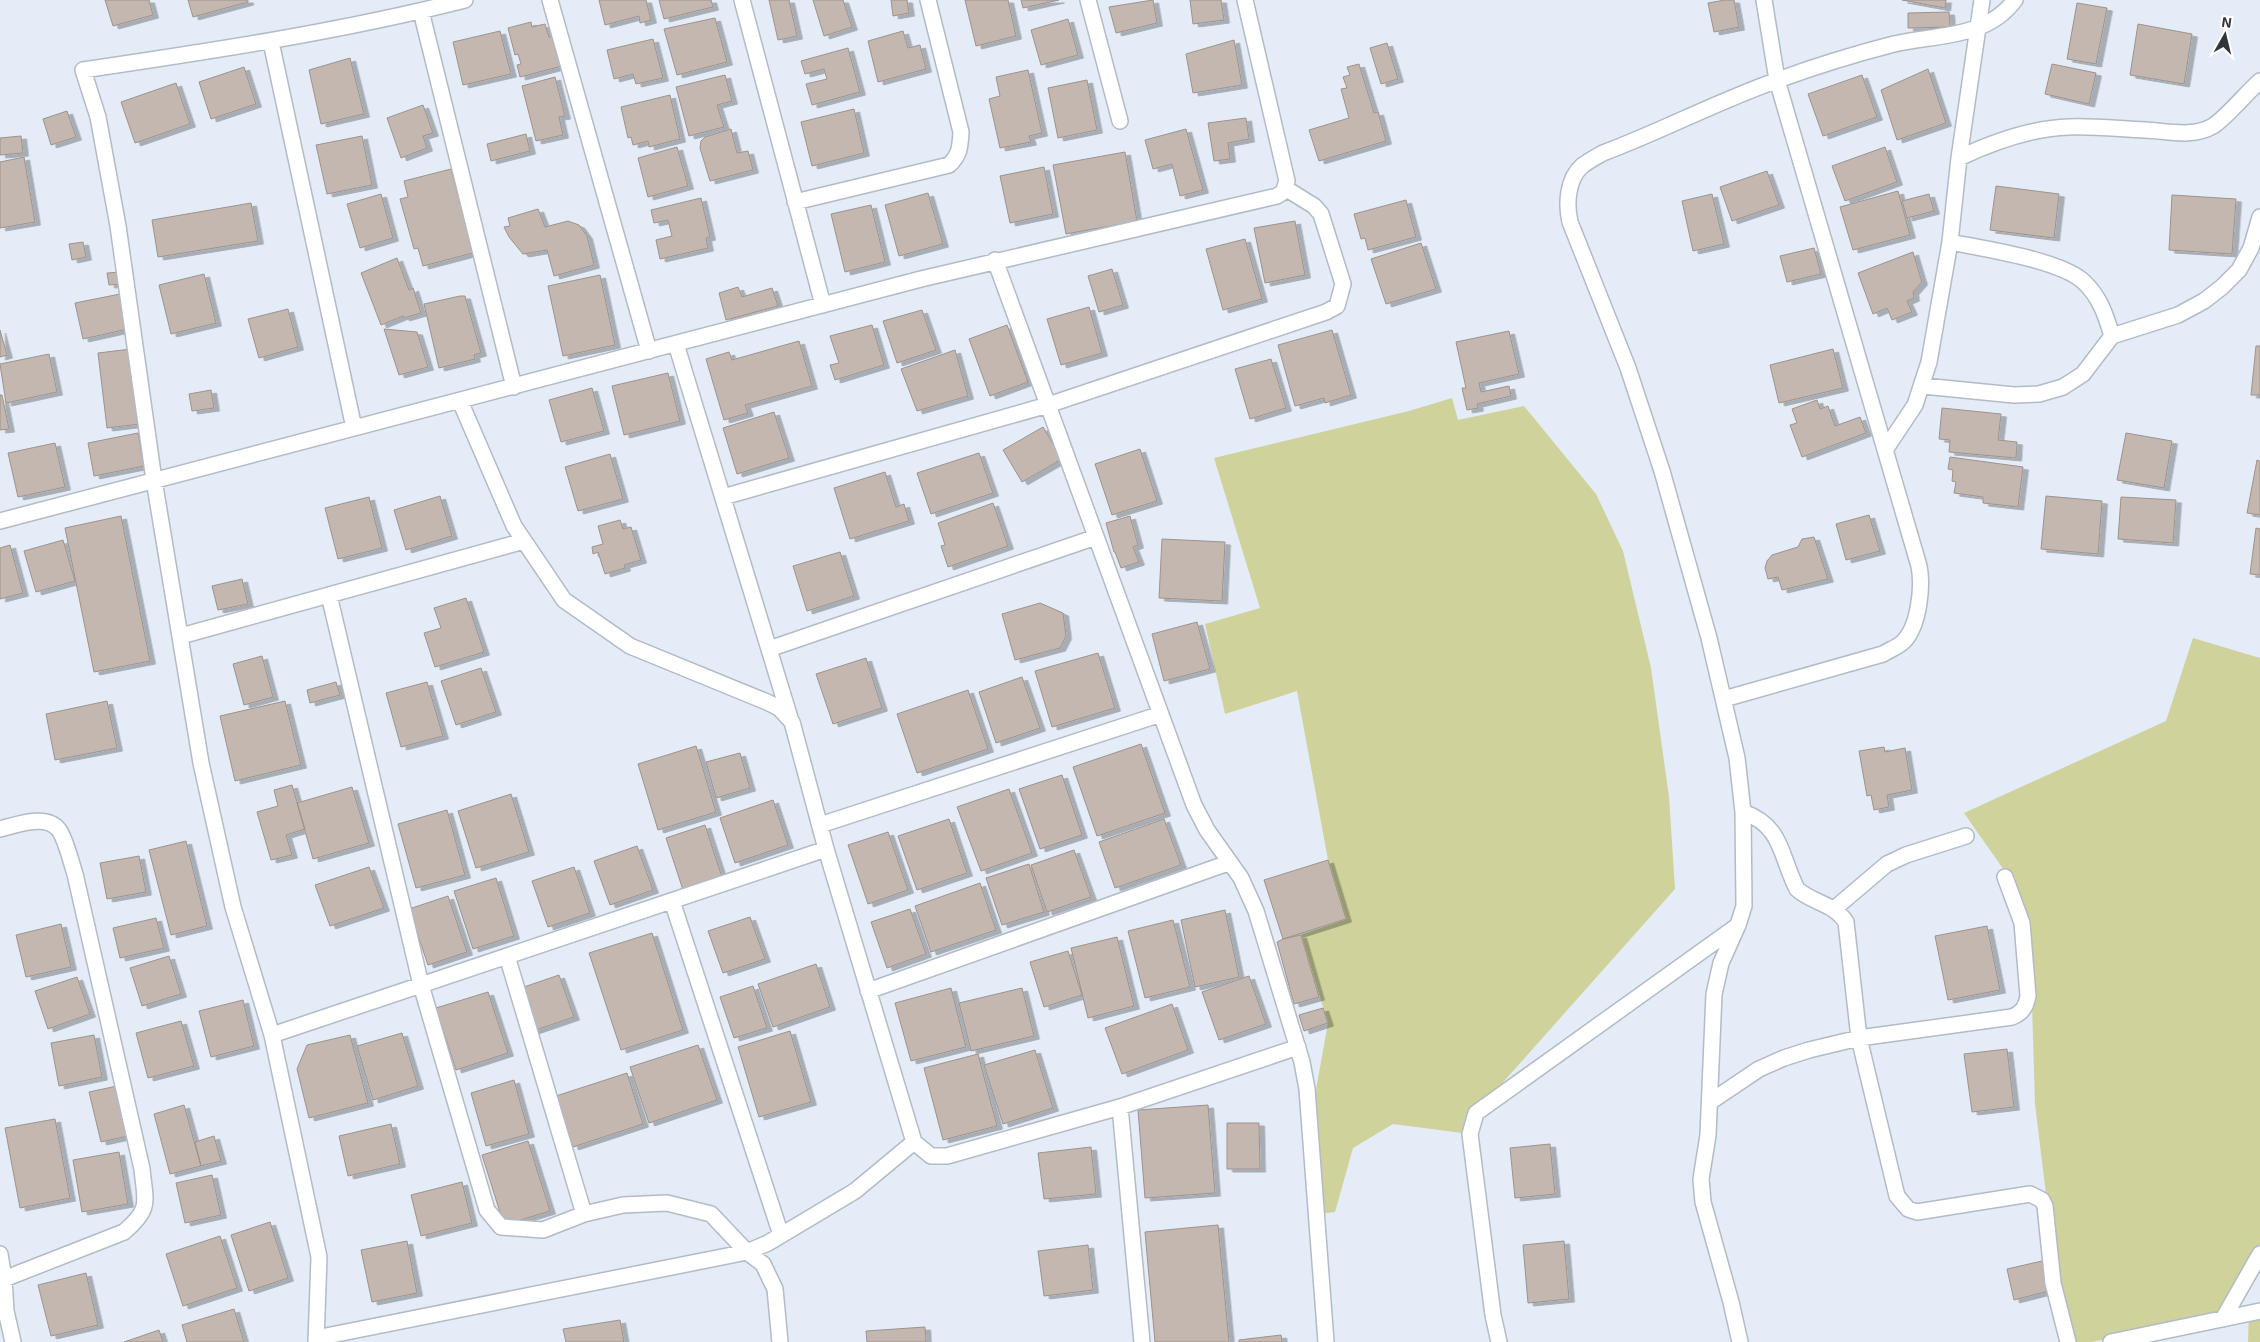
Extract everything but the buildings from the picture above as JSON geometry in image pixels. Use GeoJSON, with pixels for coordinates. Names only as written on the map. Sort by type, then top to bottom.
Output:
{"type":"FeatureCollection","features":[{"type":"Feature","properties":{"kind":"street"},"geometry":{"type":"LineString","coordinates":[[465,0],[272,42],[83,70],[98,117],[118,226],[154,480],[201,763],[233,907],[272,1035],[319,1257],[316,1340],[747,1252],[781,1235],[855,1191],[914,1142]]}},
{"type":"Feature","properties":{"kind":"street"},"geometry":{"type":"LineString","coordinates":[[550,0],[649,351]]}},
{"type":"Feature","properties":{"kind":"street"},"geometry":{"type":"LineString","coordinates":[[742,0],[823,305]]}},
{"type":"Feature","properties":{"kind":"street"},"geometry":{"type":"LineString","coordinates":[[795,202],[948,165],[957,158],[961,132],[928,0]]}},
{"type":"Feature","properties":{"kind":"street"},"geometry":{"type":"LineString","coordinates":[[1088,0],[1120,121]]}},
{"type":"Feature","properties":{"kind":"street"},"geometry":{"type":"LineString","coordinates":[[0,521],[995,260],[1271,198],[1282,192],[1287,181],[1245,0]]}},
{"type":"Feature","properties":{"kind":"street"},"geometry":{"type":"LineString","coordinates":[[1724,699],[1882,654],[1904,642],[1910,631],[1921,590],[1921,574],[1776,80],[1764,0]]}},
{"type":"Feature","properties":{"kind":"street"},"geometry":{"type":"LineString","coordinates":[[1885,450],[1906,421],[1922,386],[1929,362],[1950,242],[1959,158],[1980,28],[1982,0]]}},
{"type":"Feature","properties":{"kind":"street"},"geometry":{"type":"LineString","coordinates":[[1740,1342],[1731,1302],[1703,1202],[1701,1178],[1708,1135],[1714,994],[1721,963],[1738,925],[1745,898],[1743,812],[1737,758],[1709,638],[1662,471],[1628,368],[1573,230],[1567,207],[1571,185],[1582,165],[1603,154],[1776,80],[1831,62],[1897,44],[1980,28],[2006,12],[2015,0]]}},
{"type":"Feature","properties":{"kind":"street"},"geometry":{"type":"LineString","coordinates":[[421,11],[514,387]]}},
{"type":"Feature","properties":{"kind":"street"},"geometry":{"type":"LineString","coordinates":[[272,42],[354,428]]}},
{"type":"Feature","properties":{"kind":"street"},"geometry":{"type":"LineString","coordinates":[[1959,158],[1989,144],[2029,133],[2068,127],[2148,130],[2182,134],[2201,130],[2213,126],[2260,81]]}},
{"type":"Feature","properties":{"kind":"street"},"geometry":{"type":"LineString","coordinates":[[2260,81],[2260,88]]}},
{"type":"Feature","properties":{"kind":"street"},"geometry":{"type":"LineString","coordinates":[[723,497],[1048,405],[1326,312],[1337,306],[1344,284],[1321,214],[1314,206],[1285,188]]}},
{"type":"Feature","properties":{"kind":"street"},"geometry":{"type":"LineString","coordinates":[[1922,386],[2014,395],[2039,394],[2063,387],[2083,374],[2112,336],[2178,315],[2204,301],[2239,270],[2251,248],[2260,217]]}},
{"type":"Feature","properties":{"kind":"street"},"geometry":{"type":"LineString","coordinates":[[1950,242],[2052,264],[2073,274],[2084,282],[2104,309],[2112,336]]}},
{"type":"Feature","properties":{"kind":"street"},"geometry":{"type":"LineString","coordinates":[[995,260],[1194,806],[1228,863],[1241,878],[1256,911],[1298,1047],[1307,1089],[1326,1342]]}},
{"type":"Feature","properties":{"kind":"street"},"geometry":{"type":"LineString","coordinates":[[676,344],[792,722],[826,849],[914,1142],[931,1156],[947,1156],[1120,1107],[1298,1047]]}},
{"type":"Feature","properties":{"kind":"street"},"geometry":{"type":"LineString","coordinates":[[460,401],[514,526],[564,600],[630,646],[767,702],[779,708],[792,722]]}},
{"type":"Feature","properties":{"kind":"street"},"geometry":{"type":"LineString","coordinates":[[769,649],[1096,537]]}},
{"type":"Feature","properties":{"kind":"street"},"geometry":{"type":"LineString","coordinates":[[181,636],[524,540]]}},
{"type":"Feature","properties":{"kind":"street"},"geometry":{"type":"LineString","coordinates":[[330,595],[421,984],[487,1210],[501,1227],[544,1230],[584,1214],[623,1205],[667,1203],[711,1214],[747,1252],[763,1264],[775,1290],[780,1342]]}},
{"type":"Feature","properties":{"kind":"street"},"geometry":{"type":"LineString","coordinates":[[820,825],[1161,714]]}},
{"type":"Feature","properties":{"kind":"street"},"geometry":{"type":"LineString","coordinates":[[1743,812],[1754,815],[1772,830],[1778,839],[1797,889],[1803,895],[1834,909],[1846,922],[1859,1038],[1896,1196],[1908,1209],[1917,1212],[2030,1194],[2042,1200],[2045,1206],[2053,1282],[2068,1342]]}},
{"type":"Feature","properties":{"kind":"street"},"geometry":{"type":"LineString","coordinates":[[0,829],[31,822],[46,822],[59,830],[75,874],[142,1169],[146,1205],[139,1219],[124,1232],[4,1279]]}},
{"type":"Feature","properties":{"kind":"street"},"geometry":{"type":"LineString","coordinates":[[1834,909],[1887,864],[1906,855],[1966,836]]}},
{"type":"Feature","properties":{"kind":"street"},"geometry":{"type":"LineString","coordinates":[[272,1035],[826,849]]}},
{"type":"Feature","properties":{"kind":"street"},"geometry":{"type":"LineString","coordinates":[[868,991],[1228,863]]}},
{"type":"Feature","properties":{"kind":"street"},"geometry":{"type":"LineString","coordinates":[[1710,1102],[1736,1083],[1784,1058],[1838,1042],[2012,1017],[2019,1014],[2027,1002],[2028,996],[2022,923],[2005,876]]}},
{"type":"Feature","properties":{"kind":"street"},"geometry":{"type":"LineString","coordinates":[[672,900],[781,1235]]}},
{"type":"Feature","properties":{"kind":"street"},"geometry":{"type":"LineString","coordinates":[[1499,1342],[1493,1314],[1470,1134],[1476,1113],[1738,925]]}},
{"type":"Feature","properties":{"kind":"street"},"geometry":{"type":"LineString","coordinates":[[507,956],[584,1214]]}},
{"type":"Feature","properties":{"kind":"street"},"geometry":{"type":"LineString","coordinates":[[1120,1107],[1142,1342]]}},
{"type":"Feature","properties":{"kind":"street"},"geometry":{"type":"LineString","coordinates":[[0,1254],[6,1311],[13,1342]]}},
{"type":"Feature","properties":{"kind":"street"},"geometry":{"type":"LineString","coordinates":[[2223,1319],[2260,1254]]}},
{"type":"Feature","properties":{"kind":"street"},"geometry":{"type":"LineString","coordinates":[[2111,1342],[2260,1312]]}},
{"type":"Feature","properties":{"kind":"green space"},"geometry":{"type":"Polygon","coordinates":[[[1452,398],[1458,420],[1524,406],[1596,494],[1623,551],[1651,668],[1669,797],[1675,889],[1481,1107],[1470,1134],[1393,1124],[1353,1148],[1335,1212],[1318,1214],[1310,1123],[1328,1023],[1301,935],[1346,919],[1328,860],[1297,691],[1225,714],[1205,624],[1260,608],[1214,458],[1409,411],[1452,398]]]}},
{"type":"Feature","properties":{"kind":"green space"},"geometry":{"type":"Polygon","coordinates":[[[2193,638],[2260,658],[2260,1254],[2223,1319],[2091,1342],[2064,1342],[2035,1104],[2030,938],[2018,890],[1964,813],[2166,721],[2193,638]]]}},
{"type":"Feature","properties":{"kind":"green space"},"geometry":{"type":"Polygon","coordinates":[[[2260,1311],[2260,1342],[2248,1342],[2249,1313],[2260,1311]]]}}]}
